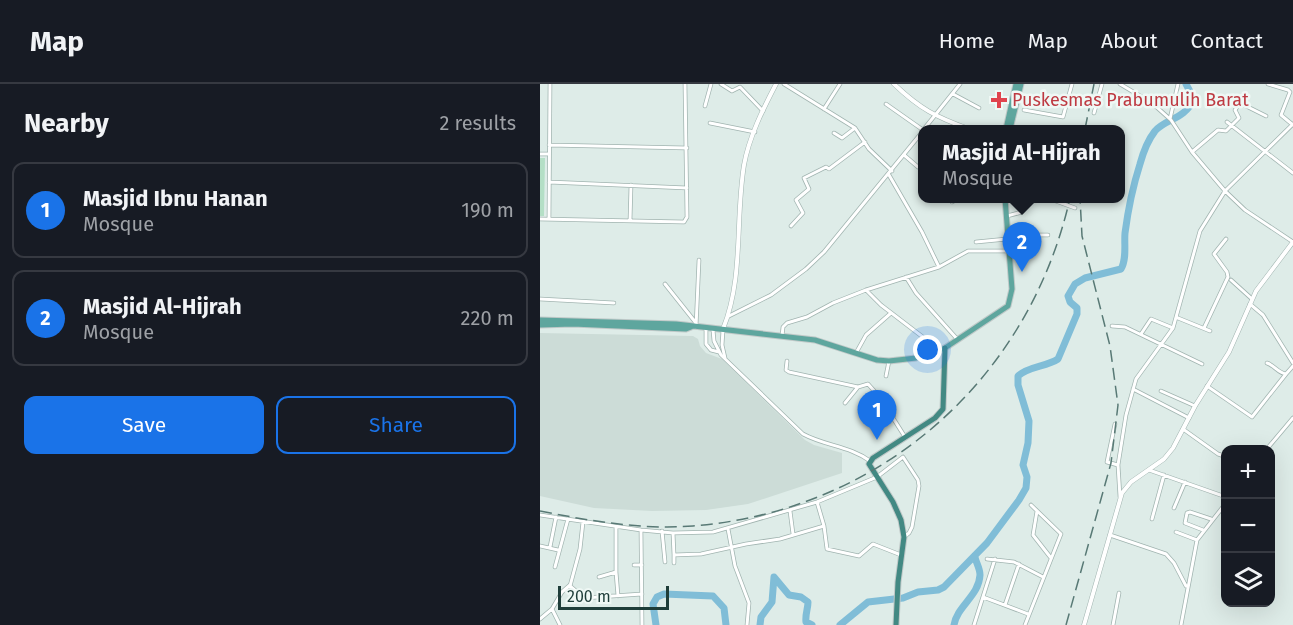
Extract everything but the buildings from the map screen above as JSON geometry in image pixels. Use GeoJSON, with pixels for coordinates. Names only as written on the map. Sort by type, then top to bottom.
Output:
{"type":"FeatureCollection","features":[{"type":"Feature","properties":{"kind":"highway"},"geometry":{"type":"LineString","coordinates":[[896,625],[897,594],[904,537],[901,520],[893,502],[869,464],[870,461],[935,418],[943,410],[945,348]]}},
{"type":"Feature","properties":{"kind":"main road"},"geometry":{"type":"LineString","coordinates":[[1009,125],[1016,84]]}},
{"type":"Feature","properties":{"kind":"main road"},"geometry":{"type":"LineString","coordinates":[[1009,125],[1021,84]]}},
{"type":"Feature","properties":{"kind":"main road"},"geometry":{"type":"LineString","coordinates":[[540,320],[694,326],[782,338],[815,340],[878,360],[889,361],[933,353],[958,340],[1008,306],[1012,294],[1006,203]]}},
{"type":"Feature","properties":{"kind":"main road"},"geometry":{"type":"LineString","coordinates":[[540,325],[573,324],[686,329],[694,326]]}},
{"type":"Feature","properties":{"kind":"street"},"geometry":{"type":"LineString","coordinates":[[549,219],[550,84]]}},
{"type":"Feature","properties":{"kind":"street"},"geometry":{"type":"LineString","coordinates":[[540,219],[684,222],[687,217],[685,84]]}},
{"type":"Feature","properties":{"kind":"street"},"geometry":{"type":"LineString","coordinates":[[705,106],[711,84]]}},
{"type":"Feature","properties":{"kind":"street"},"geometry":{"type":"LineString","coordinates":[[721,84],[732,91],[740,87],[763,111]]}},
{"type":"Feature","properties":{"kind":"street"},"geometry":{"type":"LineString","coordinates":[[725,358],[722,345],[723,330],[729,316],[736,277],[744,165],[754,132],[776,84]]}},
{"type":"Feature","properties":{"kind":"street"},"geometry":{"type":"LineString","coordinates":[[784,84],[855,128],[869,149],[892,171]]}},
{"type":"Feature","properties":{"kind":"street"},"geometry":{"type":"LineString","coordinates":[[824,109],[840,84]]}},
{"type":"Feature","properties":{"kind":"street"},"geometry":{"type":"LineString","coordinates":[[894,84],[912,101],[934,116],[958,125]]}},
{"type":"Feature","properties":{"kind":"street"},"geometry":{"type":"LineString","coordinates":[[927,125],[960,84]]}},
{"type":"Feature","properties":{"kind":"street"},"geometry":{"type":"LineString","coordinates":[[1024,110],[1063,117],[1072,84]]}},
{"type":"Feature","properties":{"kind":"street"},"geometry":{"type":"LineString","coordinates":[[1094,113],[1102,84]]}},
{"type":"Feature","properties":{"kind":"street"},"geometry":{"type":"LineString","coordinates":[[1084,625],[1125,488],[1169,454],[1228,352],[1261,282],[1293,242],[1245,210],[1192,152],[1172,121],[1152,103],[1120,84]]}},
{"type":"Feature","properties":{"kind":"street"},"geometry":{"type":"LineString","coordinates":[[1172,121],[1178,84]]}},
{"type":"Feature","properties":{"kind":"street"},"geometry":{"type":"LineString","coordinates":[[1120,499],[1118,465],[1126,415],[1133,389],[1138,374],[1178,318],[1200,231],[1226,191],[1293,125],[1281,116],[1290,92],[1268,84]]}},
{"type":"Feature","properties":{"kind":"street"},"geometry":{"type":"LineString","coordinates":[[953,94],[979,108]]}},
{"type":"Feature","properties":{"kind":"street"},"geometry":{"type":"LineString","coordinates":[[1192,152],[1216,131],[1226,131],[1232,126],[1239,118],[1235,110],[1240,103],[1266,116]]}},
{"type":"Feature","properties":{"kind":"street"},"geometry":{"type":"LineString","coordinates":[[886,104],[918,126]]}},
{"type":"Feature","properties":{"kind":"street"},"geometry":{"type":"LineString","coordinates":[[1227,122],[1293,173]]}},
{"type":"Feature","properties":{"kind":"street"},"geometry":{"type":"LineString","coordinates":[[710,123],[754,132]]}},
{"type":"Feature","properties":{"kind":"street"},"geometry":{"type":"LineString","coordinates":[[834,133],[843,138],[855,128]]}},
{"type":"Feature","properties":{"kind":"street"},"geometry":{"type":"LineString","coordinates":[[729,316],[771,295],[825,252],[918,137]]}},
{"type":"Feature","properties":{"kind":"street"},"geometry":{"type":"LineString","coordinates":[[791,226],[803,213],[796,200],[808,189],[804,178],[826,167],[829,169],[865,142]]}},
{"type":"Feature","properties":{"kind":"street"},"geometry":{"type":"LineString","coordinates":[[549,145],[687,148]]}},
{"type":"Feature","properties":{"kind":"street"},"geometry":{"type":"LineString","coordinates":[[540,154],[549,154]]}},
{"type":"Feature","properties":{"kind":"street"},"geometry":{"type":"LineString","coordinates":[[904,155],[918,167]]}},
{"type":"Feature","properties":{"kind":"street"},"geometry":{"type":"LineString","coordinates":[[889,175],[939,267]]}},
{"type":"Feature","properties":{"kind":"street"},"geometry":{"type":"LineString","coordinates":[[549,182],[687,188]]}},
{"type":"Feature","properties":{"kind":"street"},"geometry":{"type":"LineString","coordinates":[[630,221],[631,185]]}},
{"type":"Feature","properties":{"kind":"street"},"geometry":{"type":"LineString","coordinates":[[1007,216],[1022,212],[1030,203]]}},
{"type":"Feature","properties":{"kind":"street"},"geometry":{"type":"LineString","coordinates":[[1061,203],[1075,208]]}},
{"type":"Feature","properties":{"kind":"street"},"geometry":{"type":"LineString","coordinates":[[976,242],[1026,233],[1034,236],[1048,235]]}},
{"type":"Feature","properties":{"kind":"street"},"geometry":{"type":"LineString","coordinates":[[1204,328],[1228,277],[1214,254],[1226,239]]}},
{"type":"Feature","properties":{"kind":"street"},"geometry":{"type":"LineString","coordinates":[[782,338],[783,327],[787,323],[807,317],[866,290],[939,267],[968,251],[1010,251]]}},
{"type":"Feature","properties":{"kind":"street"},"geometry":{"type":"LineString","coordinates":[[694,326],[699,260]]}},
{"type":"Feature","properties":{"kind":"street"},"geometry":{"type":"LineString","coordinates":[[906,277],[916,293],[958,340]]}},
{"type":"Feature","properties":{"kind":"street"},"geometry":{"type":"LineString","coordinates":[[1207,386],[1252,417],[1293,364],[1263,315],[1231,280]]}},
{"type":"Feature","properties":{"kind":"street"},"geometry":{"type":"LineString","coordinates":[[665,284],[694,326]]}},
{"type":"Feature","properties":{"kind":"street"},"geometry":{"type":"LineString","coordinates":[[866,290],[891,313],[928,341],[933,353]]}},
{"type":"Feature","properties":{"kind":"street"},"geometry":{"type":"LineString","coordinates":[[540,299],[614,303]]}},
{"type":"Feature","properties":{"kind":"street"},"geometry":{"type":"LineString","coordinates":[[856,353],[866,335],[891,313]]}},
{"type":"Feature","properties":{"kind":"street"},"geometry":{"type":"LineString","coordinates":[[1178,318],[1210,331]]}},
{"type":"Feature","properties":{"kind":"street"},"geometry":{"type":"LineString","coordinates":[[1141,334],[1151,319],[1173,328]]}},
{"type":"Feature","properties":{"kind":"street"},"geometry":{"type":"LineString","coordinates":[[1112,326],[1121,326],[1141,334],[1202,364]]}},
{"type":"Feature","properties":{"kind":"street"},"geometry":{"type":"LineString","coordinates":[[709,329],[706,344],[711,350],[718,351]]}},
{"type":"Feature","properties":{"kind":"street"},"geometry":{"type":"LineString","coordinates":[[709,329],[718,351],[803,434],[820,442],[856,452],[870,461]]}},
{"type":"Feature","properties":{"kind":"street"},"geometry":{"type":"LineString","coordinates":[[787,361],[787,372],[858,387],[868,384],[894,412],[893,418],[905,437]]}},
{"type":"Feature","properties":{"kind":"street"},"geometry":{"type":"LineString","coordinates":[[886,376],[889,361]]}},
{"type":"Feature","properties":{"kind":"street"},"geometry":{"type":"LineString","coordinates":[[1267,363],[1280,373],[1286,374]]}},
{"type":"Feature","properties":{"kind":"street"},"geometry":{"type":"LineString","coordinates":[[845,403],[858,387]]}},
{"type":"Feature","properties":{"kind":"street"},"geometry":{"type":"LineString","coordinates":[[1133,389],[1189,418]]}},
{"type":"Feature","properties":{"kind":"street"},"geometry":{"type":"LineString","coordinates":[[1161,391],[1195,406]]}},
{"type":"Feature","properties":{"kind":"street"},"geometry":{"type":"LineString","coordinates":[[1270,445],[1293,418]]}},
{"type":"Feature","properties":{"kind":"street"},"geometry":{"type":"LineString","coordinates":[[1115,424],[1107,462],[1118,465]]}},
{"type":"Feature","properties":{"kind":"street"},"geometry":{"type":"LineString","coordinates":[[1183,429],[1221,455]]}},
{"type":"Feature","properties":{"kind":"street"},"geometry":{"type":"LineString","coordinates":[[540,515],[641,530],[713,532],[790,512],[817,502],[877,477],[903,457],[920,486],[912,527],[904,537]]}},
{"type":"Feature","properties":{"kind":"street"},"geometry":{"type":"LineString","coordinates":[[1149,470],[1221,495]]}},
{"type":"Feature","properties":{"kind":"street"},"geometry":{"type":"LineString","coordinates":[[1152,519],[1164,475]]}},
{"type":"Feature","properties":{"kind":"street"},"geometry":{"type":"LineString","coordinates":[[1174,508],[1185,482]]}},
{"type":"Feature","properties":{"kind":"street"},"geometry":{"type":"LineString","coordinates":[[817,502],[824,526],[827,549],[860,556],[873,544],[901,555]]}},
{"type":"Feature","properties":{"kind":"street"},"geometry":{"type":"LineString","coordinates":[[1025,625],[1061,533],[1031,505]]}},
{"type":"Feature","properties":{"kind":"street"},"geometry":{"type":"LineString","coordinates":[[1181,625],[1197,540],[1221,508]]}},
{"type":"Feature","properties":{"kind":"street"},"geometry":{"type":"LineString","coordinates":[[1037,511],[1032,533],[1052,558]]}},
{"type":"Feature","properties":{"kind":"street"},"geometry":{"type":"LineString","coordinates":[[790,512],[793,534]]}},
{"type":"Feature","properties":{"kind":"street"},"geometry":{"type":"LineString","coordinates":[[1203,530],[1185,523],[1187,513],[1211,519]]}},
{"type":"Feature","properties":{"kind":"street"},"geometry":{"type":"LineString","coordinates":[[550,547],[556,517]]}},
{"type":"Feature","properties":{"kind":"street"},"geometry":{"type":"LineString","coordinates":[[555,567],[568,519]]}},
{"type":"Feature","properties":{"kind":"street"},"geometry":{"type":"LineString","coordinates":[[540,618],[552,609],[562,592],[570,585],[580,549],[583,522]]}},
{"type":"Feature","properties":{"kind":"street"},"geometry":{"type":"LineString","coordinates":[[674,555],[701,554],[780,539],[824,526]]}},
{"type":"Feature","properties":{"kind":"street"},"geometry":{"type":"LineString","coordinates":[[616,527],[618,596]]}},
{"type":"Feature","properties":{"kind":"street"},"geometry":{"type":"LineString","coordinates":[[728,529],[735,566],[749,603],[747,625]]}},
{"type":"Feature","properties":{"kind":"street"},"geometry":{"type":"LineString","coordinates":[[641,530],[642,625]]}},
{"type":"Feature","properties":{"kind":"street"},"geometry":{"type":"LineString","coordinates":[[662,531],[665,562]]}},
{"type":"Feature","properties":{"kind":"street"},"geometry":{"type":"LineString","coordinates":[[673,532],[674,563]]}},
{"type":"Feature","properties":{"kind":"street"},"geometry":{"type":"LineString","coordinates":[[1176,532],[1197,540]]}},
{"type":"Feature","properties":{"kind":"street"},"geometry":{"type":"LineString","coordinates":[[1110,535],[1166,554],[1174,563],[1187,588]]}},
{"type":"Feature","properties":{"kind":"street"},"geometry":{"type":"LineString","coordinates":[[540,546],[558,550]]}},
{"type":"Feature","properties":{"kind":"street"},"geometry":{"type":"LineString","coordinates":[[987,559],[1019,564],[1043,577]]}},
{"type":"Feature","properties":{"kind":"street"},"geometry":{"type":"LineString","coordinates":[[974,625],[995,559]]}},
{"type":"Feature","properties":{"kind":"street"},"geometry":{"type":"LineString","coordinates":[[1005,605],[1019,564]]}},
{"type":"Feature","properties":{"kind":"street"},"geometry":{"type":"LineString","coordinates":[[634,565],[642,565]]}},
{"type":"Feature","properties":{"kind":"street"},"geometry":{"type":"LineString","coordinates":[[599,578],[616,572]]}},
{"type":"Feature","properties":{"kind":"street"},"geometry":{"type":"LineString","coordinates":[[570,585],[582,598],[642,594]]}},
{"type":"Feature","properties":{"kind":"street"},"geometry":{"type":"LineString","coordinates":[[1113,625],[1119,593]]}},
{"type":"Feature","properties":{"kind":"street"},"geometry":{"type":"LineString","coordinates":[[983,597],[1028,614]]}},
{"type":"Feature","properties":{"kind":"street"},"geometry":{"type":"LineString","coordinates":[[552,609],[560,625]]}},
{"type":"Feature","properties":{"kind":"shaded area"},"geometry":{"type":"Polygon","coordinates":[[[540,333],[693,336],[698,339],[706,353],[722,359],[805,440],[842,453],[842,473],[748,504],[706,510],[652,511],[594,508],[540,496],[540,333]]]}},
{"type":"Feature","properties":{"kind":"green space"},"geometry":{"type":"Polygon","coordinates":[[[540,158],[545,158],[544,216],[540,216],[540,158]]]}},
{"type":"Feature","properties":{"kind":"waterway"},"geometry":{"type":"LineString","coordinates":[[840,625],[868,602],[903,598],[918,592],[938,590],[944,587],[987,543],[1019,500],[1026,488],[1027,477],[1023,465],[1028,443],[1029,421],[1018,385],[1018,376],[1027,370],[1058,359],[1077,314],[1077,308],[1070,302],[1068,296],[1075,284],[1085,278],[1121,269],[1125,256],[1125,233],[1129,207],[1143,155],[1155,131],[1190,106],[1194,99],[1186,84]]}},
{"type":"Feature","properties":{"kind":"waterway"},"geometry":{"type":"LineString","coordinates":[[954,625],[959,612],[979,582],[980,572],[975,557]]}},
{"type":"Feature","properties":{"kind":"waterway"},"geometry":{"type":"LineString","coordinates":[[760,625],[761,617],[772,602],[774,577],[789,595],[801,597],[808,602],[806,622],[812,625]]}},
{"type":"Feature","properties":{"kind":"waterway"},"geometry":{"type":"LineString","coordinates":[[656,625],[653,604],[657,597],[664,594],[713,596],[724,608],[726,625]]}},
{"type":"Feature","properties":{"kind":"railway"},"geometry":{"type":"LineString","coordinates":[[1086,125],[1094,84]]}},
{"type":"Feature","properties":{"kind":"railway"},"geometry":{"type":"LineString","coordinates":[[540,511],[635,526],[693,526],[761,515],[825,494],[884,464],[936,425],[982,378],[1020,324],[1050,264],[1068,203]]}},
{"type":"Feature","properties":{"kind":"railway"},"geometry":{"type":"LineString","coordinates":[[1066,625],[1111,463],[1118,405],[1110,346],[1082,236],[1080,203]]}},
{"type":"Feature","properties":{"kind":"place","name":"Puskesmas Prabumulih Barat"},"geometry":{"type":"Point","coordinates":[999,100]}},
{"type":"Feature","properties":{"kind":"place","name":"Masjid Al-Hijrah"},"geometry":{"type":"Point","coordinates":[1022,272]}},
{"type":"Feature","properties":{"kind":"place","name":"Masjid Ibnu Hanan"},"geometry":{"type":"Point","coordinates":[877,440]}}]}
